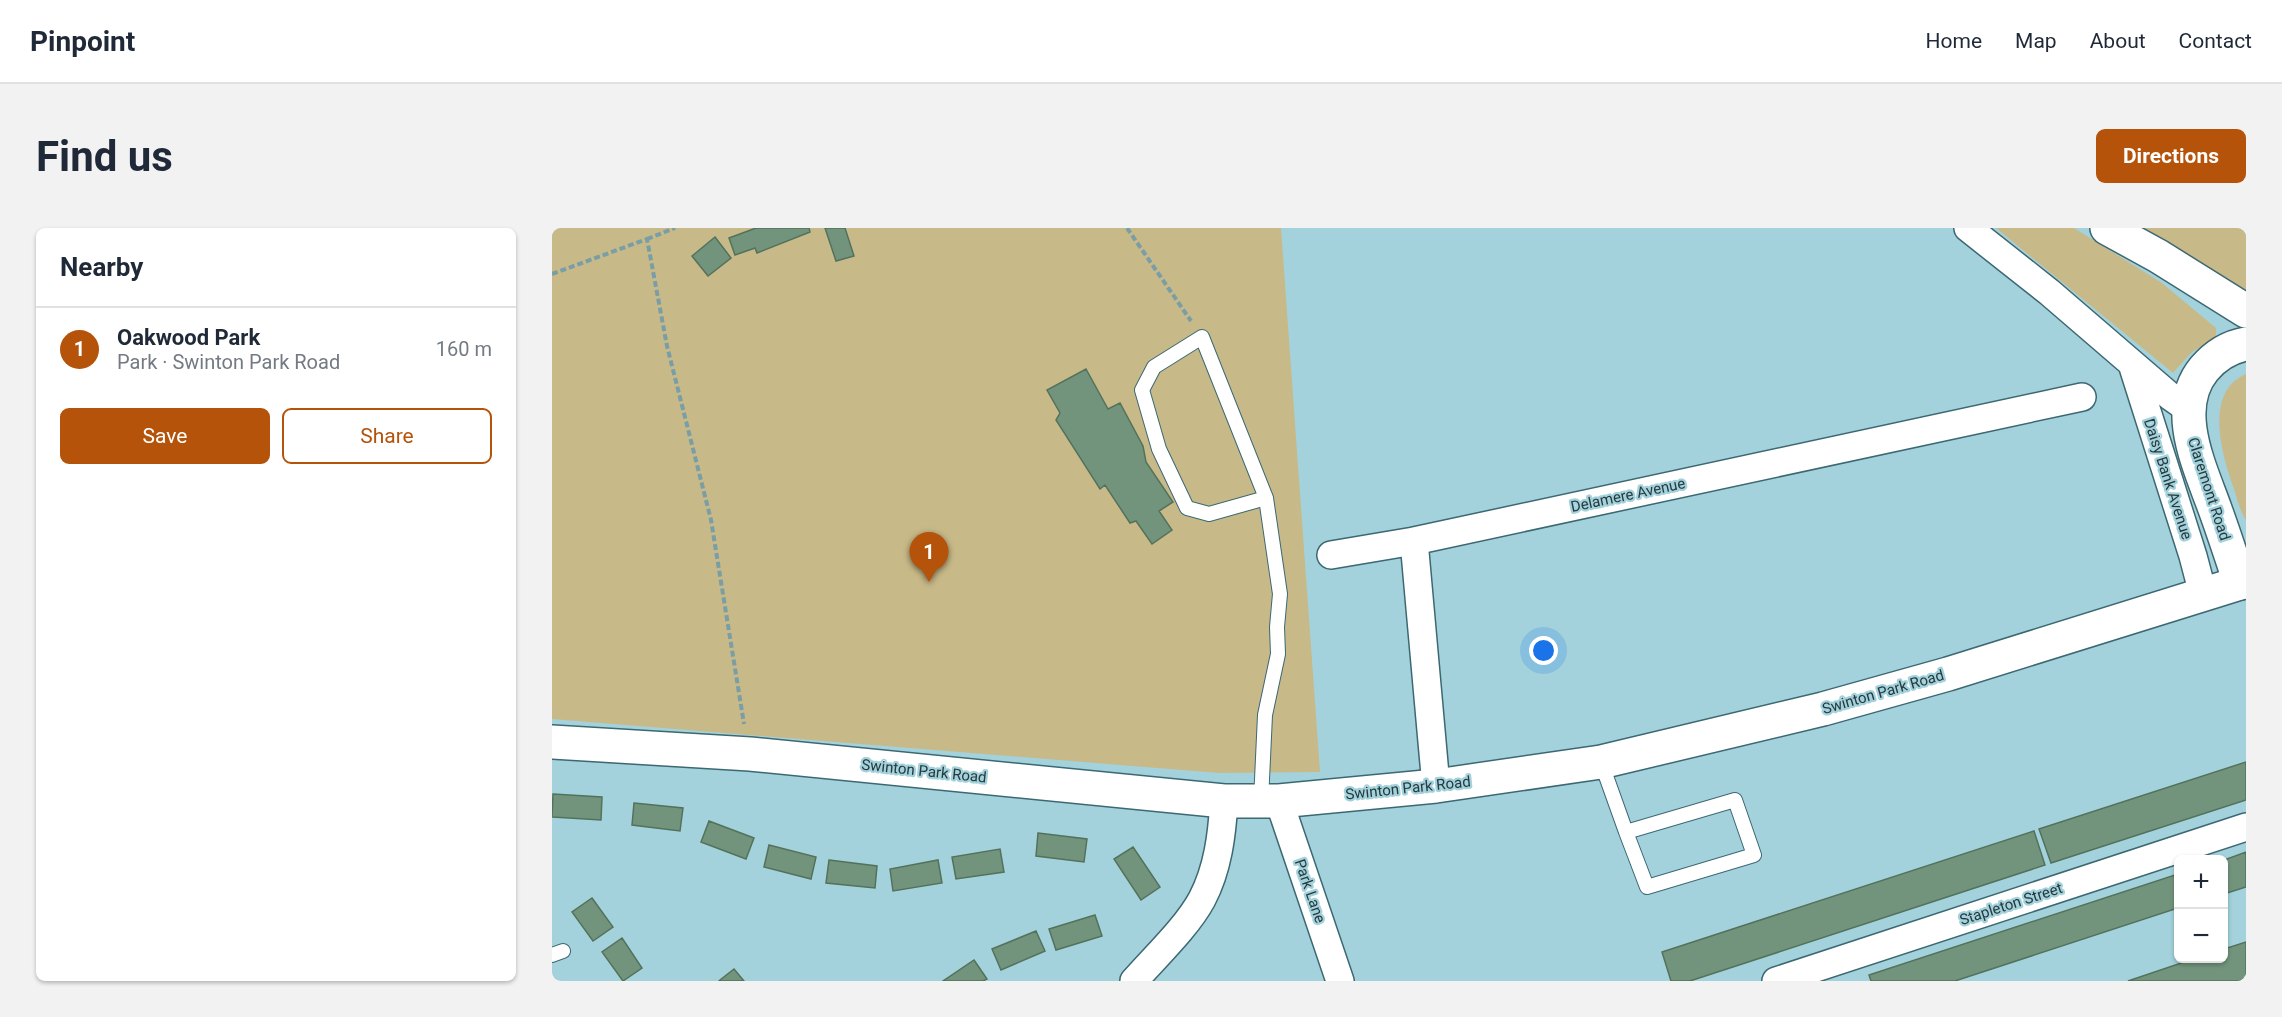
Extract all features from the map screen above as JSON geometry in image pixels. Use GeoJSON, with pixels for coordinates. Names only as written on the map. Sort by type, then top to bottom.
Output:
{"type":"FeatureCollection","features":[{"type":"Feature","properties":{"kind":"main road"},"geometry":{"type":"LineString","coordinates":[[2107,228],[2158,256],[2246,311]]}},
{"type":"Feature","properties":{"kind":"main road","name":"Claremont Road"},"geometry":{"type":"LineString","coordinates":[[2243,582],[2192,442],[2188,410],[2193,388],[2200,374],[2210,362],[2223,352],[2246,344]]}},
{"type":"Feature","properties":{"kind":"main road","name":"Swinton Park Road"},"geometry":{"type":"LineString","coordinates":[[552,742],[750,754],[1224,801],[1270,801],[1436,786],[1601,762],[1823,709],[1948,674],[2243,582]]}},
{"type":"Feature","properties":{"kind":"street"},"geometry":{"type":"LineString","coordinates":[[1968,228],[2049,292],[2188,410]]}},
{"type":"Feature","properties":{"kind":"street","name":"Daisy Bank Avenue"},"geometry":{"type":"LineString","coordinates":[[2132,364],[2203,594]]}},
{"type":"Feature","properties":{"kind":"street","name":"Delamere Avenue"},"geometry":{"type":"LineString","coordinates":[[1331,555],[1414,541],[2082,397]]}},
{"type":"Feature","properties":{"kind":"street"},"geometry":{"type":"LineString","coordinates":[[2171,487],[2203,476]]}},
{"type":"Feature","properties":{"kind":"street"},"geometry":{"type":"LineString","coordinates":[[1414,541],[1436,786]]}},
{"type":"Feature","properties":{"kind":"street"},"geometry":{"type":"LineString","coordinates":[[1134,981],[1173,938],[1201,901],[1217,857],[1224,801]]}},
{"type":"Feature","properties":{"kind":"street","name":"Park Lane"},"geometry":{"type":"LineString","coordinates":[[1270,801],[1340,981]]}},
{"type":"Feature","properties":{"kind":"street","name":"Stapleton Street"},"geometry":{"type":"LineString","coordinates":[[1776,981],[2246,827]]}},
{"type":"Feature","properties":{"kind":"lane"},"geometry":{"type":"LineString","coordinates":[[1266,498],[1209,514],[1187,508],[1159,449],[1142,390],[1154,367],[1202,337],[1266,498],[1280,594],[1277,627],[1278,654],[1265,715],[1270,801]]}},
{"type":"Feature","properties":{"kind":"lane"},"geometry":{"type":"LineString","coordinates":[[1601,762],[1626,832],[1647,887],[1754,855],[1736,800],[1626,832]]}},
{"type":"Feature","properties":{"kind":"path"},"geometry":{"type":"LineString","coordinates":[[552,274],[675,228]]}},
{"type":"Feature","properties":{"kind":"path"},"geometry":{"type":"LineString","coordinates":[[1127,228],[1202,337]]}},
{"type":"Feature","properties":{"kind":"path"},"geometry":{"type":"LineString","coordinates":[[647,239],[667,346],[711,520],[750,754]]}},
{"type":"Feature","properties":{"kind":"shaded area"},"geometry":{"type":"Polygon","coordinates":[[[552,228],[1281,228],[1320,772],[1219,773],[552,719],[552,228]]]}},
{"type":"Feature","properties":{"kind":"shaded area"},"geometry":{"type":"Polygon","coordinates":[[[1996,228],[2074,228],[2162,283],[2216,328],[2216,338],[2192,352],[2173,373],[1996,228]]]}},
{"type":"Feature","properties":{"kind":"shaded area"},"geometry":{"type":"Polygon","coordinates":[[[2121,228],[2246,228],[2246,303],[2121,228]]]}},
{"type":"Feature","properties":{"kind":"shaded area"},"geometry":{"type":"Polygon","coordinates":[[[2246,374],[2246,520],[2225,460],[2219,426],[2224,395],[2233,383],[2246,374]]]}},
{"type":"Feature","properties":{"kind":"building"},"geometry":{"type":"Polygon","coordinates":[[[756,228],[809,228],[810,232],[757,253],[755,248],[735,255],[729,238],[756,228]]]}},
{"type":"Feature","properties":{"kind":"building"},"geometry":{"type":"Polygon","coordinates":[[[825,228],[845,228],[854,256],[836,261],[825,228]]]}},
{"type":"Feature","properties":{"kind":"building"},"geometry":{"type":"Polygon","coordinates":[[[715,237],[731,258],[708,276],[692,256],[715,237]]]}},
{"type":"Feature","properties":{"kind":"building"},"geometry":{"type":"Polygon","coordinates":[[[1086,369],[1108,409],[1120,403],[1143,446],[1146,462],[1173,502],[1159,511],[1172,530],[1152,544],[1136,521],[1130,523],[1105,485],[1100,489],[1056,420],[1060,413],[1047,390],[1086,369]]]}},
{"type":"Feature","properties":{"kind":"building"},"geometry":{"type":"Polygon","coordinates":[[[2246,762],[2246,800],[2051,863],[2039,829],[2246,762]]]}},
{"type":"Feature","properties":{"kind":"building"},"geometry":{"type":"Polygon","coordinates":[[[553,794],[602,797],[601,820],[552,817],[553,794]]]}},
{"type":"Feature","properties":{"kind":"building"},"geometry":{"type":"Polygon","coordinates":[[[634,803],[683,808],[680,831],[632,825],[634,803]]]}},
{"type":"Feature","properties":{"kind":"building"},"geometry":{"type":"Polygon","coordinates":[[[709,821],[754,838],[746,859],[701,842],[709,821]]]}},
{"type":"Feature","properties":{"kind":"building"},"geometry":{"type":"Polygon","coordinates":[[[2034,831],[2045,865],[1690,981],[1671,981],[1662,952],[2034,831]]]}},
{"type":"Feature","properties":{"kind":"building"},"geometry":{"type":"Polygon","coordinates":[[[1038,833],[1087,839],[1084,862],[1036,856],[1038,833]]]}},
{"type":"Feature","properties":{"kind":"building"},"geometry":{"type":"Polygon","coordinates":[[[769,845],[816,857],[811,879],[764,867],[769,845]]]}},
{"type":"Feature","properties":{"kind":"building"},"geometry":{"type":"Polygon","coordinates":[[[1133,847],[1160,887],[1141,900],[1114,859],[1133,847]]]}},
{"type":"Feature","properties":{"kind":"building"},"geometry":{"type":"Polygon","coordinates":[[[1000,849],[1004,872],[956,879],[952,857],[1000,849]]]}},
{"type":"Feature","properties":{"kind":"building"},"geometry":{"type":"Polygon","coordinates":[[[2246,852],[2246,887],[2228,893],[2228,859],[2246,852]]]}},
{"type":"Feature","properties":{"kind":"building"},"geometry":{"type":"Polygon","coordinates":[[[829,860],[877,866],[875,888],[826,883],[829,860]]]}},
{"type":"Feature","properties":{"kind":"building"},"geometry":{"type":"Polygon","coordinates":[[[938,860],[942,883],[893,891],[890,869],[938,860]]]}},
{"type":"Feature","properties":{"kind":"building"},"geometry":{"type":"Polygon","coordinates":[[[2174,875],[2174,909],[1955,981],[1871,981],[1869,975],[2174,875]]]}},
{"type":"Feature","properties":{"kind":"building"},"geometry":{"type":"Polygon","coordinates":[[[592,898],[613,927],[593,941],[572,912],[592,898]]]}},
{"type":"Feature","properties":{"kind":"building"},"geometry":{"type":"Polygon","coordinates":[[[1095,915],[1102,936],[1056,950],[1049,929],[1095,915]]]}},
{"type":"Feature","properties":{"kind":"building"},"geometry":{"type":"Polygon","coordinates":[[[1036,931],[1045,951],[1001,970],[992,949],[1036,931]]]}},
{"type":"Feature","properties":{"kind":"building"},"geometry":{"type":"Polygon","coordinates":[[[622,938],[642,968],[623,981],[602,952],[622,938]]]}},
{"type":"Feature","properties":{"kind":"building"},"geometry":{"type":"Polygon","coordinates":[[[2246,942],[2246,979],[2239,981],[2128,981],[2181,963],[2228,963],[2228,948],[2246,942]]]}},
{"type":"Feature","properties":{"kind":"building"},"geometry":{"type":"Polygon","coordinates":[[[974,960],[987,979],[983,981],[943,981],[974,960]]]}},
{"type":"Feature","properties":{"kind":"building"},"geometry":{"type":"Polygon","coordinates":[[[734,969],[744,981],[719,981],[720,980],[734,969]]]}},
{"type":"Feature","properties":{"kind":"place","name":"Oakwood Park"},"geometry":{"type":"Point","coordinates":[929,582]}}]}
